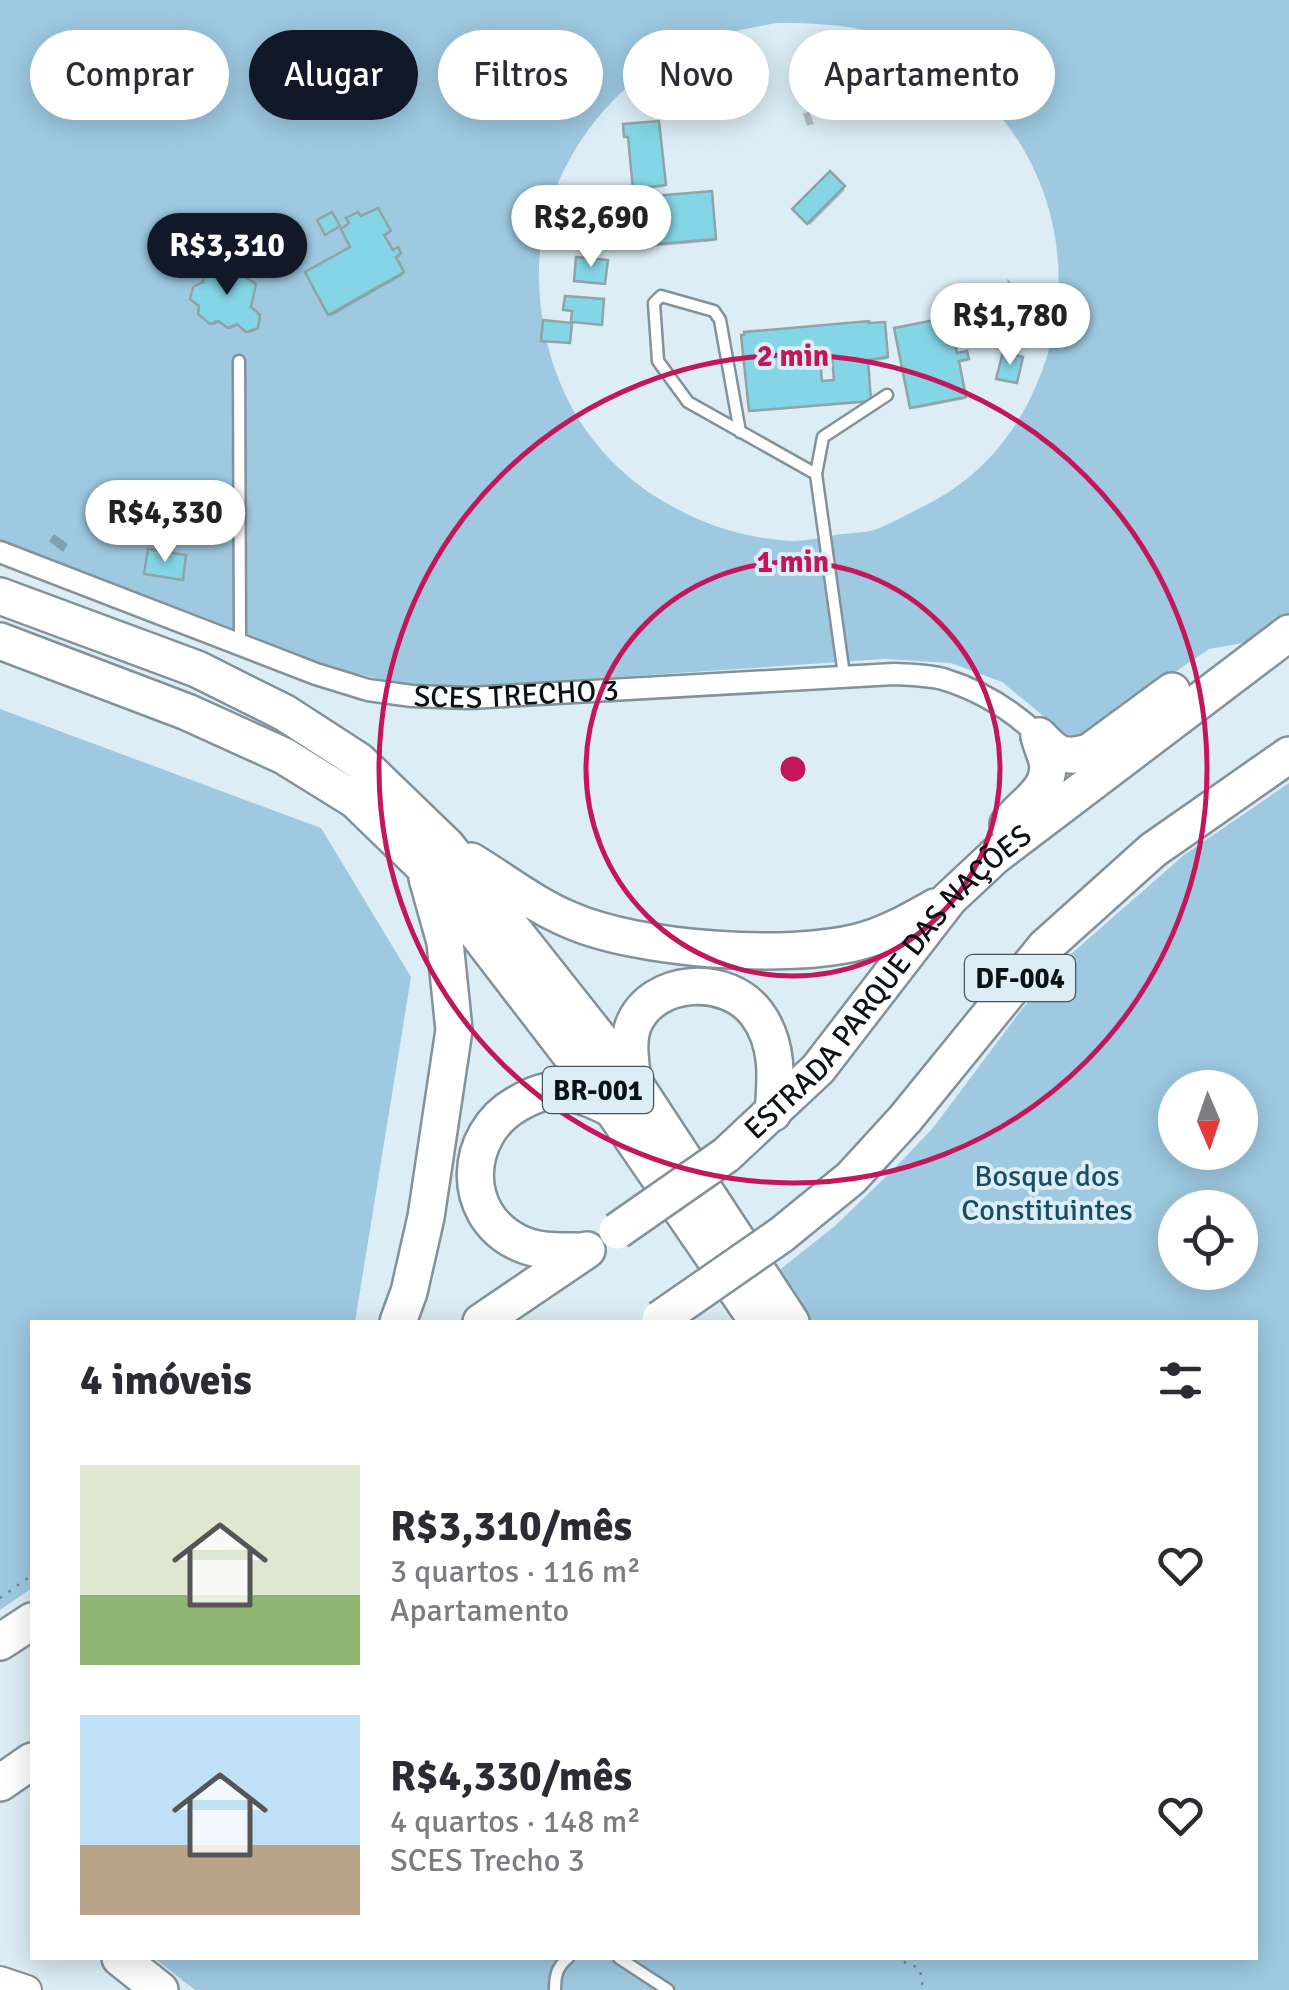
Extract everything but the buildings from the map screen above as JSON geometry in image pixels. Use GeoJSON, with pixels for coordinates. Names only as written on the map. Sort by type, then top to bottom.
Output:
{"type":"FeatureCollection","features":[{"type":"Feature","properties":{"kind":"highway","name":"BR-001"},"geometry":{"type":"LineString","coordinates":[[0,596],[197,669],[285,714],[359,761],[623,1095],[790,1320]]}},
{"type":"Feature","properties":{"kind":"highway","name":"ESTRADA PARQUE DAS NAÇÕES"},"geometry":{"type":"LineString","coordinates":[[484,1320],[726,1155],[830,1055],[949,899],[994,856],[1289,633]]}},
{"type":"Feature","properties":{"kind":"highway","name":"BR-001"},"geometry":{"type":"LineString","coordinates":[[0,641],[187,712],[284,756],[436,857],[572,921],[614,935],[674,945],[806,950],[858,942],[899,928],[949,899]]}},
{"type":"Feature","properties":{"kind":"highway"},"geometry":{"type":"LineString","coordinates":[[1039,736],[1064,756],[1088,752],[1192,676],[1222,662],[1249,662]]}},
{"type":"Feature","properties":{"kind":"highway"},"geometry":{"type":"LineString","coordinates":[[994,856],[1010,820],[1040,792],[1048,776],[1039,736]]}},
{"type":"Feature","properties":{"kind":"highway","name":"DF-004"},"geometry":{"type":"LineString","coordinates":[[659,1320],[782,1234],[851,1178],[892,1134],[1045,947],[1152,850],[1289,756]]}},
{"type":"Feature","properties":{"kind":"highway"},"geometry":{"type":"LineString","coordinates":[[399,1320],[426,1217],[454,1030],[436,857]]}},
{"type":"Feature","properties":{"kind":"highway","name":"BR-001"},"geometry":{"type":"LineString","coordinates":[[757,1320],[623,1095],[633,1026],[649,1003],[672,990],[695,986],[718,988],[740,996],[758,1015],[772,1044],[776,1070],[773,1113]]}},
{"type":"Feature","properties":{"kind":"highway","name":"BR-001"},"geometry":{"type":"LineString","coordinates":[[585,1251],[544,1251],[516,1242],[489,1221],[476,1194],[476,1161],[484,1134],[502,1112],[530,1096],[552,1091],[587,1097],[623,1095]]}},
{"type":"Feature","properties":{"kind":"highway"},"geometry":{"type":"LineString","coordinates":[[0,1642],[30,1622]]}},
{"type":"Feature","properties":{"kind":"highway"},"geometry":{"type":"LineString","coordinates":[[0,1784],[30,1762]]}},
{"type":"Feature","properties":{"kind":"highway"},"geometry":{"type":"LineString","coordinates":[[122,1960],[160,1990]]}},
{"type":"Feature","properties":{"kind":"main road"},"geometry":{"type":"LineString","coordinates":[[0,1980],[27,1990]]}},
{"type":"Feature","properties":{"kind":"street","name":"SCES TRECHO 3"},"geometry":{"type":"LineString","coordinates":[[0,552],[316,674],[368,690],[470,698],[894,674],[940,678],[986,696],[1039,736]]}},
{"type":"Feature","properties":{"kind":"lane"},"geometry":{"type":"LineString","coordinates":[[740,432],[720,320],[714,311],[661,296],[654,303],[658,361],[688,402],[740,432],[816,474]]}},
{"type":"Feature","properties":{"kind":"lane"},"geometry":{"type":"LineString","coordinates":[[239,361],[240,645]]}},
{"type":"Feature","properties":{"kind":"lane"},"geometry":{"type":"LineString","coordinates":[[844,675],[816,474],[823,437],[886,394]]}},
{"type":"Feature","properties":{"kind":"lane"},"geometry":{"type":"LineString","coordinates":[[556,1990],[555,1975],[565,1960]]}},
{"type":"Feature","properties":{"kind":"lane"},"geometry":{"type":"LineString","coordinates":[[623,1960],[668,1990]]}},
{"type":"Feature","properties":{"kind":"path"},"geometry":{"type":"LineString","coordinates":[[0,1598],[30,1577]]}},
{"type":"Feature","properties":{"kind":"path"},"geometry":{"type":"LineString","coordinates":[[899,1960],[919,1968],[923,1980],[920,1990]]}},
{"type":"Feature","properties":{"kind":"green space"},"geometry":{"type":"Polygon","coordinates":[[[0,0],[1289,0],[1289,617],[1255,641],[1209,649],[1074,741],[1002,682],[951,663],[884,659],[515,684],[412,687],[331,667],[0,542],[0,0]],[[777,23],[743,30],[623,30],[623,91],[603,112],[603,30],[438,30],[438,120],[596,120],[576,149],[548,212],[539,281],[542,316],[559,380],[592,438],[613,463],[668,504],[728,530],[776,540],[810,540],[880,528],[936,500],[968,478],[1007,436],[1028,403],[1049,348],[1058,293],[1055,238],[1041,185],[1016,137],[1002,120],[1055,120],[1055,30],[864,30],[777,23]]]}},
{"type":"Feature","properties":{"kind":"green space"},"geometry":{"type":"Polygon","coordinates":[[[0,709],[321,828],[411,977],[355,1320],[30,1320],[30,1589],[0,1610],[0,709]]]}},
{"type":"Feature","properties":{"kind":"green space","name":"Bosque dos Constituintes"},"geometry":{"type":"Polygon","coordinates":[[[1289,783],[1289,1990],[195,1990],[157,1960],[1258,1960],[1258,1320],[809,1320],[778,1271],[835,1226],[933,1128],[1022,1009],[1071,954],[1184,855],[1289,783]]]}}]}
